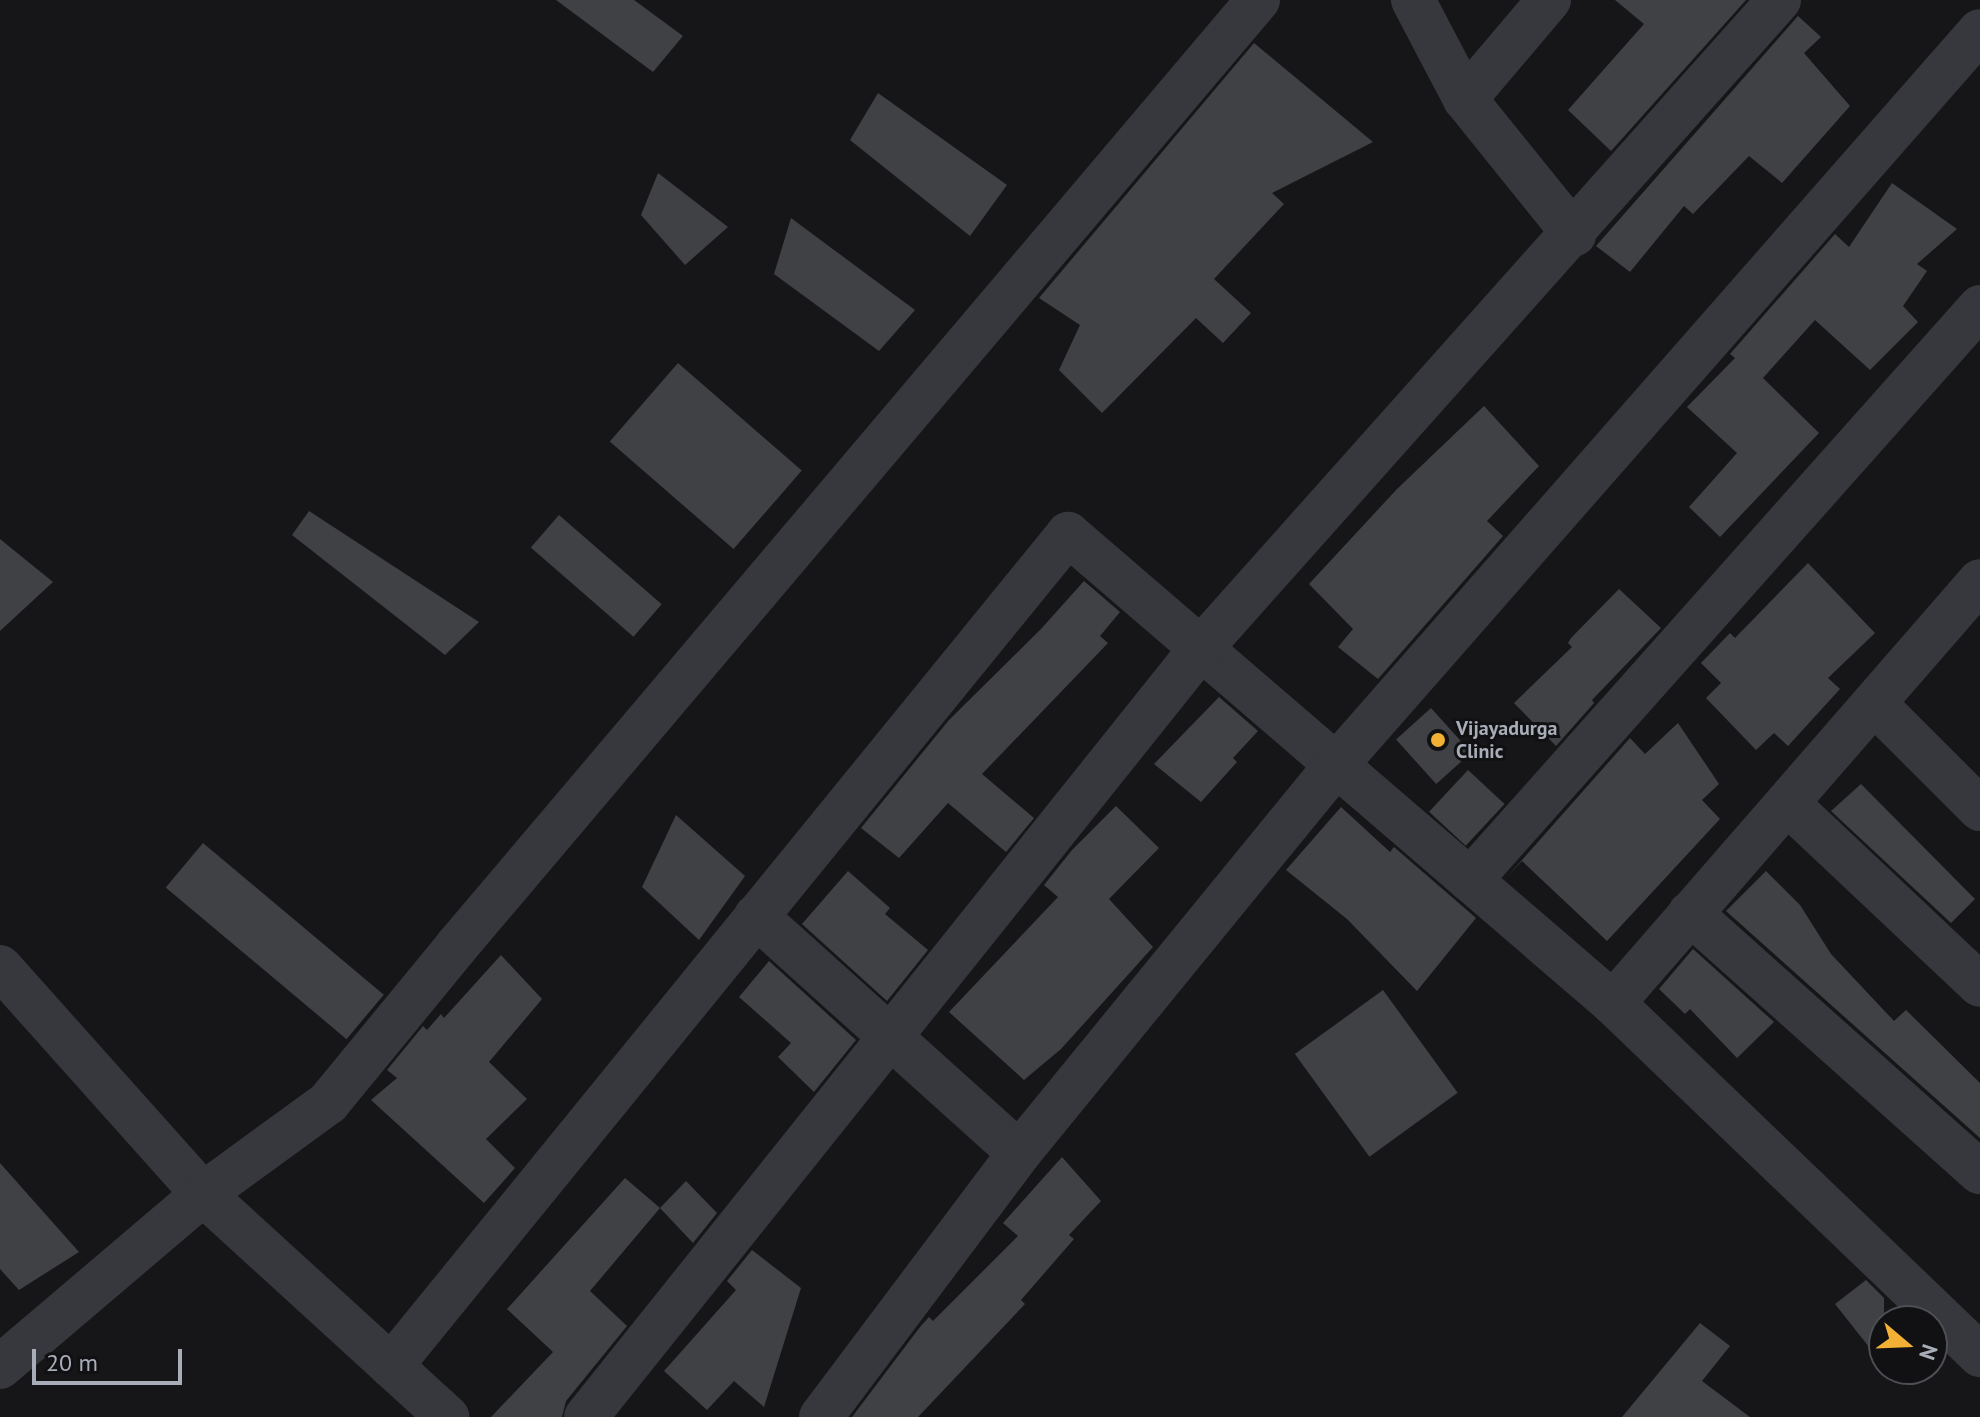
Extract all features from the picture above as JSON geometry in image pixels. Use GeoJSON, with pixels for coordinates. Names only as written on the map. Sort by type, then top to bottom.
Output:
{"type":"FeatureCollection","features":[{"type":"Feature","properties":{"kind":"street"},"geometry":{"type":"LineString","coordinates":[[0,1367],[203,1194],[328,1103],[1258,0]]}},
{"type":"Feature","properties":{"kind":"street"},"geometry":{"type":"LineString","coordinates":[[1413,0],[1465,99],[1574,234]]}},
{"type":"Feature","properties":{"kind":"street"},"geometry":{"type":"LineString","coordinates":[[1465,99],[1549,0]]}},
{"type":"Feature","properties":{"kind":"street"},"geometry":{"type":"LineString","coordinates":[[586,1417],[1202,647],[1574,234],[1779,0]]}},
{"type":"Feature","properties":{"kind":"street"},"geometry":{"type":"LineString","coordinates":[[821,1417],[1019,1153],[1336,765],[1980,31]]}},
{"type":"Feature","properties":{"kind":"street"},"geometry":{"type":"LineString","coordinates":[[1470,880],[1980,307]]}},
{"type":"Feature","properties":{"kind":"street"},"geometry":{"type":"LineString","coordinates":[[391,1366],[1068,534],[1613,1003],[1980,1355]]}},
{"type":"Feature","properties":{"kind":"street"},"geometry":{"type":"LineString","coordinates":[[1613,1003],[1980,581]]}},
{"type":"Feature","properties":{"kind":"street"},"geometry":{"type":"LineString","coordinates":[[1874,703],[1980,809]]}},
{"type":"Feature","properties":{"kind":"street"},"geometry":{"type":"LineString","coordinates":[[1787,803],[1980,985]]}},
{"type":"Feature","properties":{"kind":"street"},"geometry":{"type":"LineString","coordinates":[[1690,913],[1980,1172]]}},
{"type":"Feature","properties":{"kind":"street"},"geometry":{"type":"LineString","coordinates":[[756,916],[1019,1153]]}},
{"type":"Feature","properties":{"kind":"street"},"geometry":{"type":"LineString","coordinates":[[0,967],[203,1194],[447,1417]]}},
{"type":"Feature","properties":{"kind":"building"},"geometry":{"type":"Polygon","coordinates":[[[556,0],[634,0],[683,36],[653,72],[556,0]]]}},
{"type":"Feature","properties":{"kind":"building"},"geometry":{"type":"Polygon","coordinates":[[[1615,0],[1746,0],[1611,151],[1568,110],[1644,24],[1615,0]]]}},
{"type":"Feature","properties":{"kind":"building"},"geometry":{"type":"Polygon","coordinates":[[[1798,16],[1821,37],[1804,53],[1850,106],[1782,183],[1749,156],[1693,214],[1684,206],[1630,272],[1596,246],[1798,16]]]}},
{"type":"Feature","properties":{"kind":"building"},"geometry":{"type":"Polygon","coordinates":[[[1254,43],[1373,142],[1272,193],[1284,204],[1214,279],[1251,313],[1223,343],[1196,318],[1102,413],[1059,370],[1080,325],[1039,298],[1254,43]]]}},
{"type":"Feature","properties":{"kind":"building"},"geometry":{"type":"Polygon","coordinates":[[[878,93],[1007,185],[970,236],[850,140],[878,93]]]}},
{"type":"Feature","properties":{"kind":"building"},"geometry":{"type":"Polygon","coordinates":[[[658,173],[728,227],[685,265],[641,215],[658,173]]]}},
{"type":"Feature","properties":{"kind":"building"},"geometry":{"type":"Polygon","coordinates":[[[1892,183],[1957,229],[1917,264],[1927,271],[1903,306],[1918,322],[1870,370],[1815,320],[1763,378],[1819,433],[1720,537],[1689,507],[1737,453],[1687,407],[1735,358],[1730,354],[1835,234],[1849,247],[1892,183]]]}},
{"type":"Feature","properties":{"kind":"building"},"geometry":{"type":"Polygon","coordinates":[[[791,218],[915,310],[879,351],[774,274],[791,218]]]}},
{"type":"Feature","properties":{"kind":"building"},"geometry":{"type":"Polygon","coordinates":[[[678,363],[802,471],[734,549],[610,441],[678,363]]]}},
{"type":"Feature","properties":{"kind":"building"},"geometry":{"type":"Polygon","coordinates":[[[1484,406],[1539,466],[1487,521],[1503,536],[1378,679],[1338,647],[1353,629],[1309,584],[1397,489],[1484,406]]]}},
{"type":"Feature","properties":{"kind":"building"},"geometry":{"type":"Polygon","coordinates":[[[309,511],[479,622],[445,655],[292,535],[309,511]]]}},
{"type":"Feature","properties":{"kind":"building"},"geometry":{"type":"Polygon","coordinates":[[[559,515],[662,604],[633,637],[531,547],[559,515]]]}},
{"type":"Feature","properties":{"kind":"building"},"geometry":{"type":"Polygon","coordinates":[[[0,539],[53,582],[0,631],[0,539]]]}},
{"type":"Feature","properties":{"kind":"building"},"geometry":{"type":"Polygon","coordinates":[[[1808,563],[1875,633],[1828,678],[1840,689],[1788,746],[1774,733],[1756,750],[1706,698],[1721,683],[1701,663],[1730,633],[1735,638],[1808,563]]]}},
{"type":"Feature","properties":{"kind":"building"},"geometry":{"type":"Polygon","coordinates":[[[1084,581],[1120,612],[1100,636],[1108,643],[982,774],[1034,818],[1006,852],[948,803],[899,858],[861,828],[949,720],[1041,629],[1084,581]]]}},
{"type":"Feature","properties":{"kind":"building"},"geometry":{"type":"Polygon","coordinates":[[[1619,589],[1661,628],[1592,700],[1594,703],[1556,746],[1514,703],[1572,647],[1568,643],[1571,638],[1619,589]]]}},
{"type":"Feature","properties":{"kind":"building"},"geometry":{"type":"Polygon","coordinates":[[[1219,697],[1258,731],[1233,758],[1237,762],[1201,802],[1154,764],[1219,697]]]}},
{"type":"Feature","properties":{"kind":"building"},"geometry":{"type":"Polygon","coordinates":[[[1431,708],[1471,753],[1436,784],[1396,739],[1431,708]]]}},
{"type":"Feature","properties":{"kind":"building"},"geometry":{"type":"Polygon","coordinates":[[[1678,723],[1719,784],[1702,800],[1720,819],[1607,941],[1522,861],[1506,878],[1630,738],[1645,754],[1678,723]]]}},
{"type":"Feature","properties":{"kind":"building"},"geometry":{"type":"Polygon","coordinates":[[[1468,770],[1505,804],[1466,846],[1429,812],[1468,770]]]}},
{"type":"Feature","properties":{"kind":"building"},"geometry":{"type":"Polygon","coordinates":[[[1861,784],[1975,899],[1951,923],[1831,811],[1861,784]]]}},
{"type":"Feature","properties":{"kind":"building"},"geometry":{"type":"Polygon","coordinates":[[[1116,806],[1159,848],[1109,899],[1153,947],[1061,1049],[1024,1080],[949,1012],[1058,897],[1044,885],[1072,850],[1116,806]]]}},
{"type":"Feature","properties":{"kind":"building"},"geometry":{"type":"Polygon","coordinates":[[[1341,807],[1390,852],[1394,847],[1476,918],[1417,991],[1347,919],[1286,870],[1341,807]]]}},
{"type":"Feature","properties":{"kind":"building"},"geometry":{"type":"Polygon","coordinates":[[[676,815],[745,876],[699,940],[642,887],[676,815]]]}},
{"type":"Feature","properties":{"kind":"building"},"geometry":{"type":"Polygon","coordinates":[[[203,843],[384,995],[347,1039],[166,887],[203,843]]]}},
{"type":"Feature","properties":{"kind":"building"},"geometry":{"type":"Polygon","coordinates":[[[848,871],[890,908],[885,914],[928,950],[887,1001],[802,924],[848,871]]]}},
{"type":"Feature","properties":{"kind":"building"},"geometry":{"type":"Polygon","coordinates":[[[1766,871],[1800,905],[1831,954],[1894,1021],[1906,1010],[1980,1083],[1980,1138],[1726,911],[1766,871]]]}},
{"type":"Feature","properties":{"kind":"building"},"geometry":{"type":"Polygon","coordinates":[[[1693,949],[1774,1022],[1737,1058],[1690,1009],[1685,1014],[1659,989],[1693,949]]]}},
{"type":"Feature","properties":{"kind":"building"},"geometry":{"type":"Polygon","coordinates":[[[501,955],[542,999],[489,1062],[527,1099],[486,1139],[515,1168],[484,1203],[371,1100],[397,1078],[387,1070],[423,1026],[427,1030],[441,1014],[444,1018],[501,955]]]}},
{"type":"Feature","properties":{"kind":"building"},"geometry":{"type":"Polygon","coordinates":[[[769,961],[856,1040],[814,1092],[778,1057],[791,1043],[739,997],[769,961]]]}},
{"type":"Feature","properties":{"kind":"building"},"geometry":{"type":"Polygon","coordinates":[[[1383,990],[1458,1093],[1369,1157],[1295,1054],[1383,990]]]}},
{"type":"Feature","properties":{"kind":"building"},"geometry":{"type":"Polygon","coordinates":[[[1062,1157],[1101,1201],[1069,1235],[1074,1239],[1021,1300],[1025,1304],[918,1417],[852,1417],[929,1317],[933,1321],[1018,1236],[1003,1223],[1062,1157]]]}},
{"type":"Feature","properties":{"kind":"building"},"geometry":{"type":"Polygon","coordinates":[[[0,1163],[79,1252],[19,1290],[0,1269],[0,1163]]]}},
{"type":"Feature","properties":{"kind":"building"},"geometry":{"type":"Polygon","coordinates":[[[625,1178],[660,1208],[590,1291],[627,1326],[566,1401],[562,1417],[491,1417],[553,1352],[507,1309],[625,1178]]]}},
{"type":"Feature","properties":{"kind":"building"},"geometry":{"type":"Polygon","coordinates":[[[686,1181],[717,1213],[693,1243],[660,1208],[686,1181]]]}},
{"type":"Feature","properties":{"kind":"building"},"geometry":{"type":"Polygon","coordinates":[[[752,1250],[801,1288],[764,1407],[734,1381],[707,1410],[664,1371],[736,1290],[727,1281],[752,1250]]]}},
{"type":"Feature","properties":{"kind":"building"},"geometry":{"type":"Polygon","coordinates":[[[1866,1280],[1884,1298],[1884,1305],[1868,1305],[1868,1346],[1835,1304],[1866,1280]]]}},
{"type":"Feature","properties":{"kind":"building"},"geometry":{"type":"Polygon","coordinates":[[[1700,1323],[1730,1346],[1702,1381],[1750,1417],[1622,1417],[1700,1323]]]}},
{"type":"Feature","properties":{"kind":"place","name":"Vijayadurga Clinic"},"geometry":{"type":"Point","coordinates":[1438,740]}}]}
